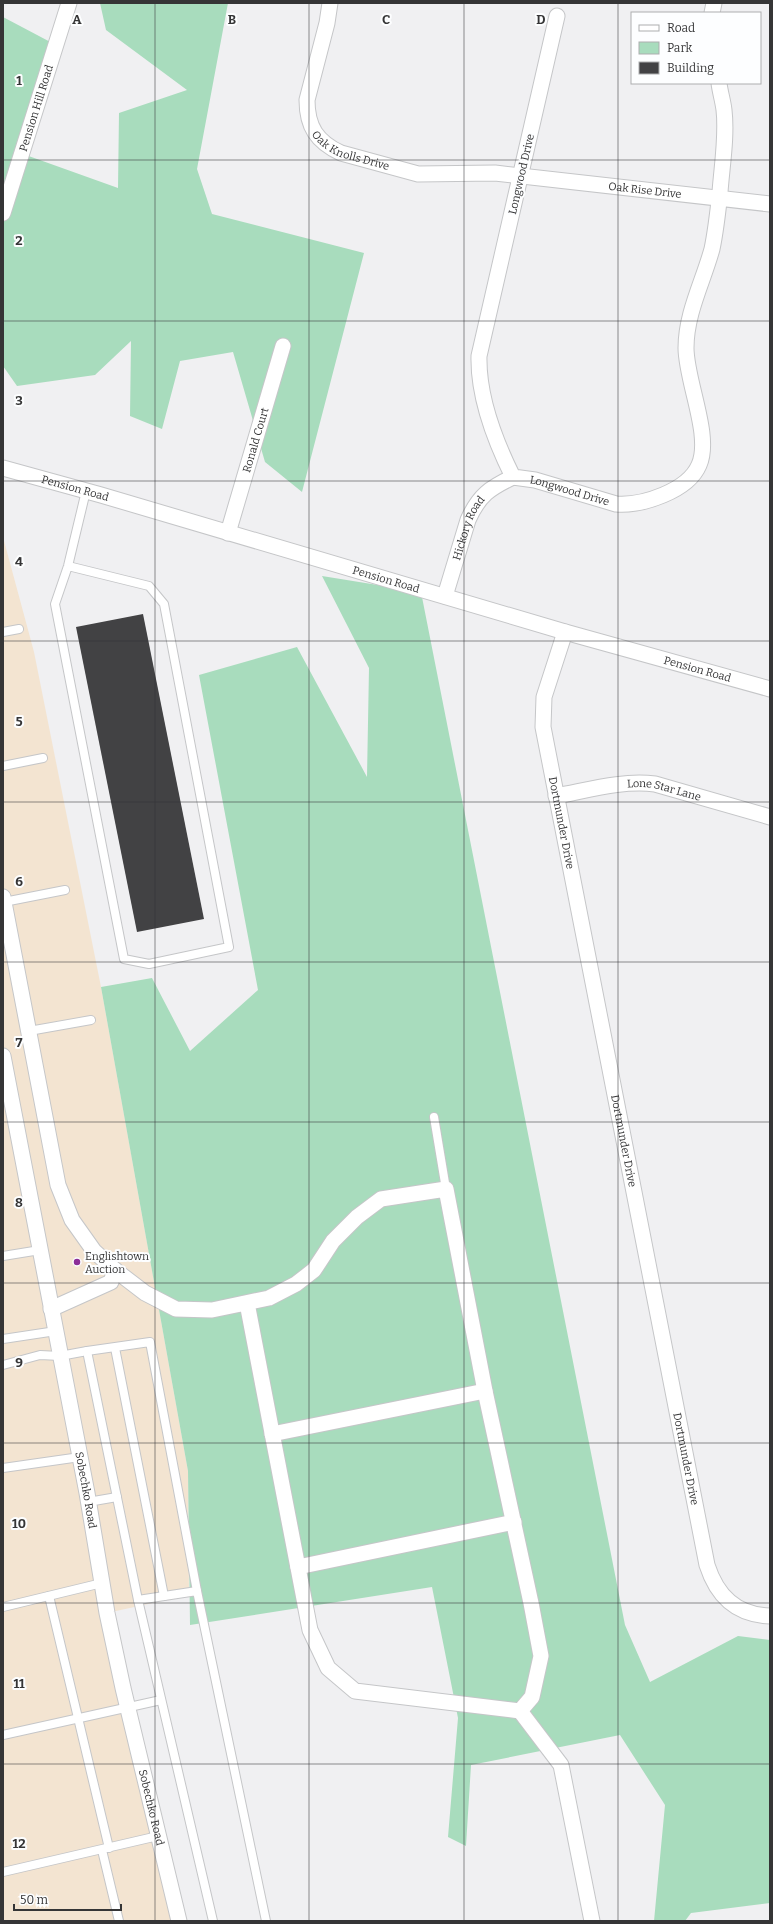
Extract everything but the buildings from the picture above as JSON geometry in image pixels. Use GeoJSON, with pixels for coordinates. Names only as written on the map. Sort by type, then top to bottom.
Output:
{"type":"FeatureCollection","features":[{"type":"Feature","properties":{"kind":"street","name":"Pension Hill Road"},"geometry":{"type":"LineString","coordinates":[[3,213],[69,3]]}},
{"type":"Feature","properties":{"kind":"street","name":"Oak Knolls Drive"},"geometry":{"type":"LineString","coordinates":[[330,3],[327,23],[307,100],[309,120],[314,131],[322,141],[330,148],[341,153],[418,174],[495,173],[520,176]]}},
{"type":"Feature","properties":{"kind":"street","name":"Longwood Drive"},"geometry":{"type":"LineString","coordinates":[[557,16],[479,356],[478,374],[482,391],[503,457],[513,476],[534,480],[616,504],[628,505],[638,504],[675,489],[686,482],[694,473],[699,464],[703,442],[688,364],[687,334],[692,310],[712,247],[719,198],[724,147],[724,111],[718,84]]}},
{"type":"Feature","properties":{"kind":"street","name":"Oak Rise Drive"},"geometry":{"type":"LineString","coordinates":[[520,176],[770,204]]}},
{"type":"Feature","properties":{"kind":"street","name":"Ronald Court"},"geometry":{"type":"LineString","coordinates":[[228,533],[283,346]]}},
{"type":"Feature","properties":{"kind":"street","name":"Pension Road"},"geometry":{"type":"LineString","coordinates":[[3,468],[565,632],[770,689]]}},
{"type":"Feature","properties":{"kind":"street","name":"Hickory Road"},"geometry":{"type":"LineString","coordinates":[[445,596],[473,508],[491,487],[513,476]]}},
{"type":"Feature","properties":{"kind":"street","name":"Dortmunder Drive"},"geometry":{"type":"LineString","coordinates":[[565,632],[552,667],[542,710],[543,727],[707,1565],[712,1580],[725,1599],[737,1608],[751,1614],[770,1616]]}},
{"type":"Feature","properties":{"kind":"street","name":"Lone Star Lane"},"geometry":{"type":"LineString","coordinates":[[556,796],[624,783],[641,782],[655,784],[770,817]]}},
{"type":"Feature","properties":{"kind":"street"},"geometry":{"type":"LineString","coordinates":[[4,899],[58,1185],[72,1220],[94,1251],[115,1270],[145,1293],[176,1309],[212,1310],[269,1298],[296,1284],[314,1270],[333,1241],[357,1217],[381,1199],[446,1189],[485,1391],[514,1522],[541,1656],[532,1697],[520,1711]]}},
{"type":"Feature","properties":{"kind":"street","name":"Sobechko Road"},"geometry":{"type":"LineString","coordinates":[[3,1056],[80,1457],[102,1583],[128,1707],[179,1921]]}},
{"type":"Feature","properties":{"kind":"street"},"geometry":{"type":"LineString","coordinates":[[51,1309],[111,1282],[115,1270]]}},
{"type":"Feature","properties":{"kind":"street"},"geometry":{"type":"LineString","coordinates":[[247,1303],[310,1630],[328,1668],[355,1691],[520,1711],[561,1765],[592,1921]]}},
{"type":"Feature","properties":{"kind":"street"},"geometry":{"type":"LineString","coordinates":[[272,1434],[485,1391]]}},
{"type":"Feature","properties":{"kind":"street"},"geometry":{"type":"LineString","coordinates":[[298,1567],[514,1522]]}},
{"type":"Feature","properties":{"kind":"lane"},"geometry":{"type":"LineString","coordinates":[[68,566],[149,586],[164,604],[229,947],[149,964],[124,959],[55,604],[68,566],[86,491]]}},
{"type":"Feature","properties":{"kind":"lane"},"geometry":{"type":"LineString","coordinates":[[3,632],[19,628]]}},
{"type":"Feature","properties":{"kind":"lane"},"geometry":{"type":"LineString","coordinates":[[3,766],[43,758]]}},
{"type":"Feature","properties":{"kind":"lane"},"geometry":{"type":"LineString","coordinates":[[4,899],[65,890]]}},
{"type":"Feature","properties":{"kind":"lane"},"geometry":{"type":"LineString","coordinates":[[29,1031],[91,1020]]}},
{"type":"Feature","properties":{"kind":"lane"},"geometry":{"type":"LineString","coordinates":[[434,1117],[446,1189]]}},
{"type":"Feature","properties":{"kind":"lane"},"geometry":{"type":"LineString","coordinates":[[3,1256],[40,1250]]}},
{"type":"Feature","properties":{"kind":"lane"},"geometry":{"type":"LineString","coordinates":[[3,1339],[56,1331]]}},
{"type":"Feature","properties":{"kind":"lane"},"geometry":{"type":"LineString","coordinates":[[3,1365],[40,1355],[60,1356],[150,1342],[197,1590],[266,1921]]}},
{"type":"Feature","properties":{"kind":"lane"},"geometry":{"type":"LineString","coordinates":[[115,1348],[164,1596]]}},
{"type":"Feature","properties":{"kind":"lane"},"geometry":{"type":"LineString","coordinates":[[87,1351],[138,1600],[213,1921]]}},
{"type":"Feature","properties":{"kind":"lane"},"geometry":{"type":"LineString","coordinates":[[3,1468],[80,1457]]}},
{"type":"Feature","properties":{"kind":"lane"},"geometry":{"type":"LineString","coordinates":[[88,1502],[117,1497]]}},
{"type":"Feature","properties":{"kind":"lane"},"geometry":{"type":"LineString","coordinates":[[3,1607],[102,1583]]}},
{"type":"Feature","properties":{"kind":"lane"},"geometry":{"type":"LineString","coordinates":[[138,1600],[197,1590]]}},
{"type":"Feature","properties":{"kind":"lane"},"geometry":{"type":"LineString","coordinates":[[49,1596],[78,1718],[106,1849],[118,1921]]}},
{"type":"Feature","properties":{"kind":"lane"},"geometry":{"type":"LineString","coordinates":[[3,1735],[161,1700]]}},
{"type":"Feature","properties":{"kind":"lane"},"geometry":{"type":"LineString","coordinates":[[3,1872],[158,1836]]}},
{"type":"Feature","properties":{"kind":"shaded area","name":"Englishtown Auction"},"geometry":{"type":"Polygon","coordinates":[[[3,537],[34,652],[101,987],[188,1471],[189,1595],[107,1613],[179,1921],[3,1921],[3,537]]]}},
{"type":"Feature","properties":{"kind":"green space"},"geometry":{"type":"Polygon","coordinates":[[[100,3],[228,3],[197,169],[212,214],[364,253],[302,492],[265,462],[233,352],[180,361],[162,429],[130,416],[131,341],[95,375],[17,386],[3,366],[3,17],[56,45],[23,154],[118,188],[119,113],[187,90],[106,30],[100,3]]]}},
{"type":"Feature","properties":{"kind":"green space"},"geometry":{"type":"Polygon","coordinates":[[[322,576],[421,592],[625,1625],[650,1682],[738,1636],[770,1640],[770,1903],[691,1913],[685,1921],[654,1921],[665,1805],[620,1735],[471,1765],[466,1846],[448,1837],[458,1718],[432,1587],[190,1625],[188,1471],[101,987],[152,978],[190,1051],[258,990],[199,675],[297,647],[367,777],[369,668],[322,576]]]}},
{"type":"Feature","properties":{"kind":"place","name":"Englishtown Auction"},"geometry":{"type":"Point","coordinates":[77,1262]}}]}
